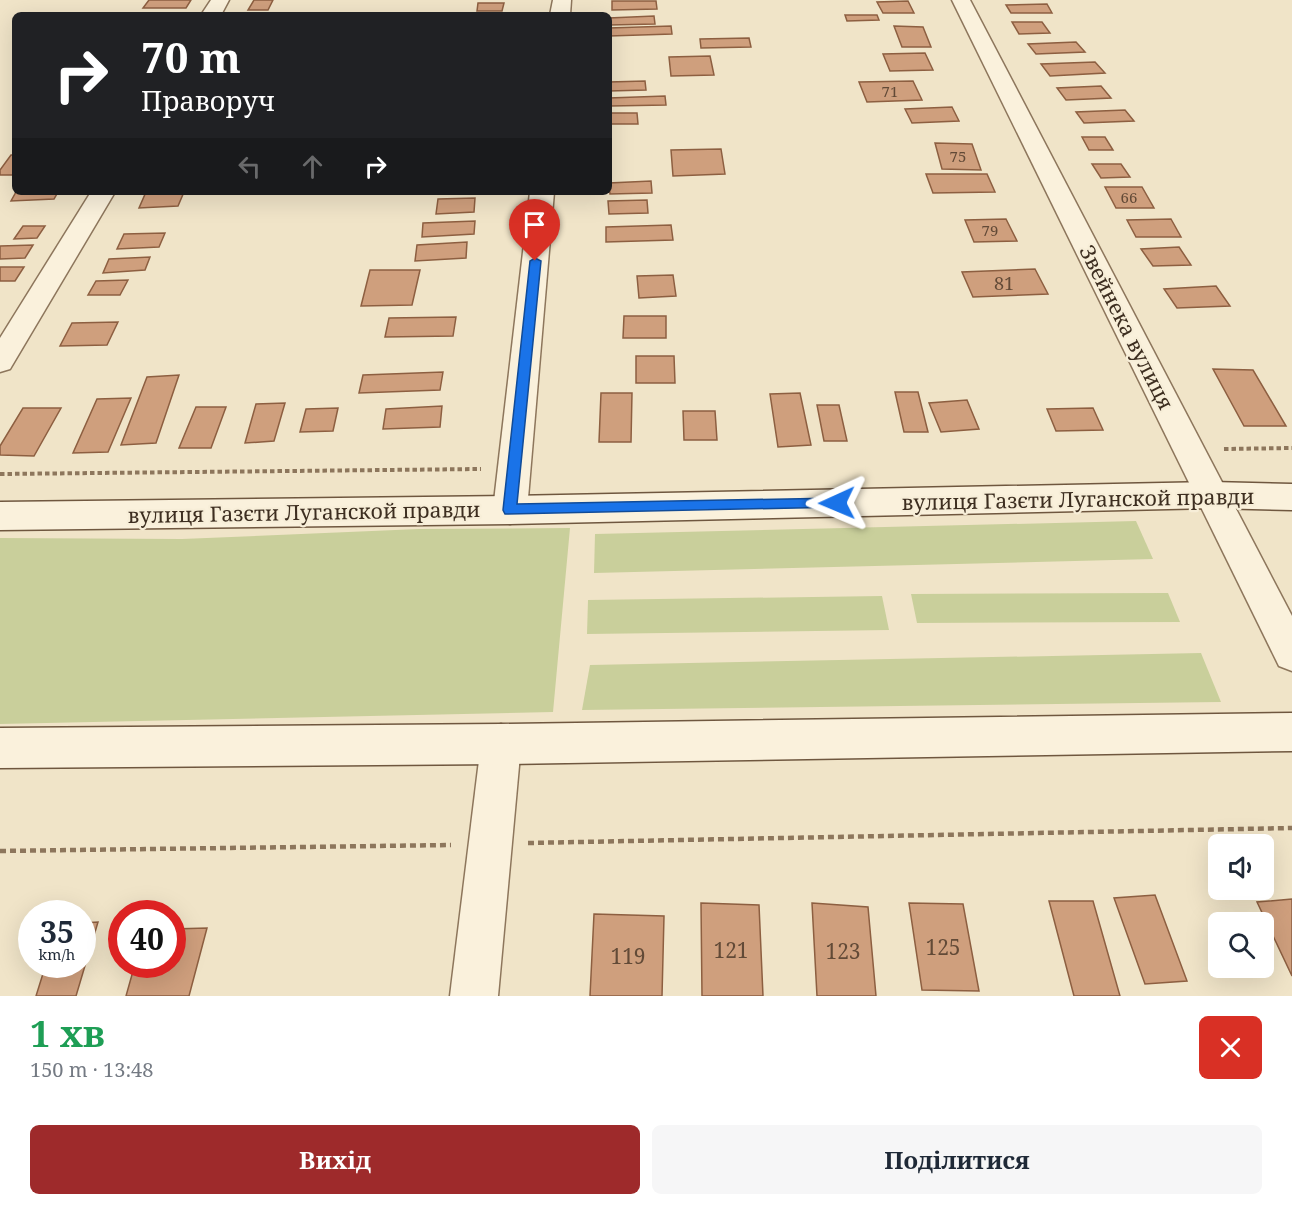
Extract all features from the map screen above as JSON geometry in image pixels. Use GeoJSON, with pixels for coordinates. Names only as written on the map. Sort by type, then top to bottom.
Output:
{"type":"FeatureCollection","features":[{"type":"Feature","properties":{"kind":"street","name":"Звейнека вулиця"},"geometry":{"type":"LineString","coordinates":[[961,0],[1292,654]]}},
{"type":"Feature","properties":{"kind":"street"},"geometry":{"type":"LineString","coordinates":[[0,362],[101,195]]}},
{"type":"Feature","properties":{"kind":"street"},"geometry":{"type":"LineString","coordinates":[[510,510],[542,195]]}},
{"type":"Feature","properties":{"kind":"street","name":"вулиця Газєти Луганской правди"},"geometry":{"type":"LineString","coordinates":[[0,516],[510,510],[1212,495],[1292,497]]}},
{"type":"Feature","properties":{"kind":"street"},"geometry":{"type":"LineString","coordinates":[[0,748],[501,744],[1292,732]]}},
{"type":"Feature","properties":{"kind":"street"},"geometry":{"type":"LineString","coordinates":[[474,996],[501,744]]}},
{"type":"Feature","properties":{"kind":"path"},"geometry":{"type":"LineString","coordinates":[[1188,449],[1292,448]]}},
{"type":"Feature","properties":{"kind":"path"},"geometry":{"type":"LineString","coordinates":[[0,474],[514,469]]}},
{"type":"Feature","properties":{"kind":"path"},"geometry":{"type":"LineString","coordinates":[[0,851],[1292,828]]}},
{"type":"Feature","properties":{"kind":"green space"},"geometry":{"type":"Polygon","coordinates":[[[1136,521],[1153,559],[594,573],[595,534],[1136,521]]]}},
{"type":"Feature","properties":{"kind":"green space"},"geometry":{"type":"Polygon","coordinates":[[[570,528],[553,712],[0,724],[0,538],[182,539],[419,529],[570,528]]]}},
{"type":"Feature","properties":{"kind":"green space"},"geometry":{"type":"Polygon","coordinates":[[[1168,593],[1180,622],[917,623],[911,594],[1168,593]]]}},
{"type":"Feature","properties":{"kind":"green space"},"geometry":{"type":"Polygon","coordinates":[[[882,596],[889,630],[587,634],[588,600],[882,596]]]}},
{"type":"Feature","properties":{"kind":"green space"},"geometry":{"type":"Polygon","coordinates":[[[1201,653],[1221,702],[582,710],[590,665],[1201,653]]]}},
{"type":"Feature","properties":{"kind":"building"},"geometry":{"type":"Polygon","coordinates":[[[149,0],[191,0],[186,8],[143,8],[149,0]]]}},
{"type":"Feature","properties":{"kind":"building"},"geometry":{"type":"Polygon","coordinates":[[[254,0],[273,0],[268,10],[248,10],[254,0]]]}},
{"type":"Feature","properties":{"kind":"building"},"geometry":{"type":"Polygon","coordinates":[[[612,1],[656,1],[657,9],[612,10],[612,1]]]}},
{"type":"Feature","properties":{"kind":"building"},"geometry":{"type":"Polygon","coordinates":[[[908,1],[914,13],[883,13],[877,2],[908,1]]]}},
{"type":"Feature","properties":{"kind":"building"},"geometry":{"type":"Polygon","coordinates":[[[478,3],[504,3],[502,11],[477,11],[478,3]]]}},
{"type":"Feature","properties":{"kind":"building"},"geometry":{"type":"Polygon","coordinates":[[[1047,4],[1052,13],[1011,13],[1006,5],[1047,4]]]}},
{"type":"Feature","properties":{"kind":"building"},"geometry":{"type":"Polygon","coordinates":[[[845,15],[877,15],[879,20],[847,21],[845,15]]]}},
{"type":"Feature","properties":{"kind":"building"},"geometry":{"type":"Polygon","coordinates":[[[654,16],[655,24],[612,25],[612,18],[654,16]]]}},
{"type":"Feature","properties":{"kind":"building"},"geometry":{"type":"Polygon","coordinates":[[[1012,22],[1042,22],[1050,33],[1019,34],[1012,22]]]}},
{"type":"Feature","properties":{"kind":"building"},"geometry":{"type":"Polygon","coordinates":[[[671,26],[672,34],[612,36],[612,28],[671,26]]]}},
{"type":"Feature","properties":{"kind":"building"},"geometry":{"type":"Polygon","coordinates":[[[894,26],[923,27],[931,47],[902,47],[894,26]]]}},
{"type":"Feature","properties":{"kind":"building"},"geometry":{"type":"Polygon","coordinates":[[[749,38],[751,47],[701,48],[700,39],[749,38]]]}},
{"type":"Feature","properties":{"kind":"building"},"geometry":{"type":"Polygon","coordinates":[[[1076,42],[1085,52],[1036,54],[1028,44],[1076,42]]]}},
{"type":"Feature","properties":{"kind":"building"},"geometry":{"type":"Polygon","coordinates":[[[925,53],[933,70],[890,71],[883,54],[925,53]]]}},
{"type":"Feature","properties":{"kind":"building"},"geometry":{"type":"Polygon","coordinates":[[[710,56],[714,75],[671,76],[669,57],[710,56]]]}},
{"type":"Feature","properties":{"kind":"building"},"geometry":{"type":"Polygon","coordinates":[[[1095,62],[1105,73],[1050,76],[1041,64],[1095,62]]]}},
{"type":"Feature","properties":{"kind":"building"},"geometry":{"type":"Polygon","coordinates":[[[645,81],[646,90],[612,91],[612,82],[645,81]]]}},
{"type":"Feature","properties":{"kind":"building"},"geometry":{"type":"Polygon","coordinates":[[[913,81],[922,100],[867,102],[859,82],[913,81]]]}},
{"type":"Feature","properties":{"kind":"building"},"geometry":{"type":"Polygon","coordinates":[[[1101,86],[1111,98],[1066,100],[1057,88],[1101,86]]]}},
{"type":"Feature","properties":{"kind":"building"},"geometry":{"type":"Polygon","coordinates":[[[665,96],[666,105],[612,106],[612,98],[665,96]]]}},
{"type":"Feature","properties":{"kind":"building"},"geometry":{"type":"Polygon","coordinates":[[[952,107],[959,121],[912,123],[905,109],[952,107]]]}},
{"type":"Feature","properties":{"kind":"building"},"geometry":{"type":"Polygon","coordinates":[[[1125,110],[1134,121],[1084,123],[1076,112],[1125,110]]]}},
{"type":"Feature","properties":{"kind":"building"},"geometry":{"type":"Polygon","coordinates":[[[612,113],[637,113],[638,124],[612,124],[612,113]]]}},
{"type":"Feature","properties":{"kind":"building"},"geometry":{"type":"Polygon","coordinates":[[[1082,137],[1105,137],[1113,150],[1089,150],[1082,137]]]}},
{"type":"Feature","properties":{"kind":"building"},"geometry":{"type":"Polygon","coordinates":[[[935,143],[972,144],[981,170],[942,169],[935,143]]]}},
{"type":"Feature","properties":{"kind":"building"},"geometry":{"type":"Polygon","coordinates":[[[721,149],[725,174],[673,176],[671,150],[721,149]]]}},
{"type":"Feature","properties":{"kind":"building"},"geometry":{"type":"Polygon","coordinates":[[[12,155],[12,175],[0,175],[0,170],[12,155]]]}},
{"type":"Feature","properties":{"kind":"building"},"geometry":{"type":"Polygon","coordinates":[[[1092,164],[1121,164],[1130,177],[1101,178],[1092,164]]]}},
{"type":"Feature","properties":{"kind":"building"},"geometry":{"type":"Polygon","coordinates":[[[926,174],[987,174],[995,192],[933,193],[926,174]]]}},
{"type":"Feature","properties":{"kind":"building"},"geometry":{"type":"Polygon","coordinates":[[[651,181],[652,193],[612,194],[612,183],[651,181]]]}},
{"type":"Feature","properties":{"kind":"building"},"geometry":{"type":"Polygon","coordinates":[[[1105,187],[1142,187],[1154,208],[1116,208],[1105,187]]]}},
{"type":"Feature","properties":{"kind":"building"},"geometry":{"type":"Polygon","coordinates":[[[14,195],[56,195],[54,199],[11,201],[14,195]]]}},
{"type":"Feature","properties":{"kind":"building"},"geometry":{"type":"Polygon","coordinates":[[[145,195],[183,195],[178,206],[139,208],[145,195]]]}},
{"type":"Feature","properties":{"kind":"building"},"geometry":{"type":"Polygon","coordinates":[[[475,198],[474,212],[436,214],[438,199],[475,198]]]}},
{"type":"Feature","properties":{"kind":"building"},"geometry":{"type":"Polygon","coordinates":[[[647,200],[648,213],[609,214],[608,201],[647,200]]]}},
{"type":"Feature","properties":{"kind":"building"},"geometry":{"type":"Polygon","coordinates":[[[1006,219],[1017,241],[974,242],[965,220],[1006,219]]]}},
{"type":"Feature","properties":{"kind":"building"},"geometry":{"type":"Polygon","coordinates":[[[1171,219],[1181,237],[1136,237],[1127,220],[1171,219]]]}},
{"type":"Feature","properties":{"kind":"building"},"geometry":{"type":"Polygon","coordinates":[[[475,221],[474,234],[422,237],[423,223],[475,221]]]}},
{"type":"Feature","properties":{"kind":"building"},"geometry":{"type":"Polygon","coordinates":[[[671,225],[673,240],[606,242],[606,227],[671,225]]]}},
{"type":"Feature","properties":{"kind":"building"},"geometry":{"type":"Polygon","coordinates":[[[23,226],[45,226],[37,238],[14,239],[23,226]]]}},
{"type":"Feature","properties":{"kind":"building"},"geometry":{"type":"Polygon","coordinates":[[[165,233],[159,247],[117,249],[124,234],[165,233]]]}},
{"type":"Feature","properties":{"kind":"building"},"geometry":{"type":"Polygon","coordinates":[[[467,242],[466,258],[415,261],[417,245],[467,242]]]}},
{"type":"Feature","properties":{"kind":"building"},"geometry":{"type":"Polygon","coordinates":[[[33,245],[25,258],[0,259],[0,246],[33,245]]]}},
{"type":"Feature","properties":{"kind":"building"},"geometry":{"type":"Polygon","coordinates":[[[1179,247],[1191,265],[1153,266],[1141,249],[1179,247]]]}},
{"type":"Feature","properties":{"kind":"building"},"geometry":{"type":"Polygon","coordinates":[[[150,257],[145,270],[103,273],[109,259],[150,257]]]}},
{"type":"Feature","properties":{"kind":"building"},"geometry":{"type":"Polygon","coordinates":[[[0,267],[24,267],[15,281],[0,281],[0,267]]]}},
{"type":"Feature","properties":{"kind":"building"},"geometry":{"type":"Polygon","coordinates":[[[1035,269],[1048,294],[973,297],[962,272],[1035,269]]]}},
{"type":"Feature","properties":{"kind":"building"},"geometry":{"type":"Polygon","coordinates":[[[370,270],[420,270],[412,305],[361,306],[370,270]]]}},
{"type":"Feature","properties":{"kind":"building"},"geometry":{"type":"Polygon","coordinates":[[[673,275],[676,296],[639,298],[637,276],[673,275]]]}},
{"type":"Feature","properties":{"kind":"building"},"geometry":{"type":"Polygon","coordinates":[[[128,280],[120,295],[88,295],[96,281],[128,280]]]}},
{"type":"Feature","properties":{"kind":"building"},"geometry":{"type":"Polygon","coordinates":[[[1216,286],[1230,306],[1177,308],[1164,289],[1216,286]]]}},
{"type":"Feature","properties":{"kind":"building"},"geometry":{"type":"Polygon","coordinates":[[[624,316],[666,316],[666,338],[623,338],[624,316]]]}},
{"type":"Feature","properties":{"kind":"building"},"geometry":{"type":"Polygon","coordinates":[[[456,317],[453,336],[385,337],[389,318],[456,317]]]}},
{"type":"Feature","properties":{"kind":"building"},"geometry":{"type":"Polygon","coordinates":[[[118,322],[107,345],[60,346],[72,323],[118,322]]]}},
{"type":"Feature","properties":{"kind":"building"},"geometry":{"type":"Polygon","coordinates":[[[636,356],[674,356],[675,383],[636,383],[636,356]]]}},
{"type":"Feature","properties":{"kind":"building"},"geometry":{"type":"Polygon","coordinates":[[[1213,369],[1253,370],[1286,426],[1244,426],[1213,369]]]}},
{"type":"Feature","properties":{"kind":"building"},"geometry":{"type":"Polygon","coordinates":[[[443,372],[440,390],[359,393],[363,375],[443,372]]]}},
{"type":"Feature","properties":{"kind":"building"},"geometry":{"type":"Polygon","coordinates":[[[179,375],[156,443],[121,445],[147,377],[179,375]]]}},
{"type":"Feature","properties":{"kind":"building"},"geometry":{"type":"Polygon","coordinates":[[[895,392],[918,392],[928,432],[904,432],[895,392]]]}},
{"type":"Feature","properties":{"kind":"building"},"geometry":{"type":"Polygon","coordinates":[[[601,393],[632,393],[631,442],[599,442],[601,393]]]}},
{"type":"Feature","properties":{"kind":"building"},"geometry":{"type":"Polygon","coordinates":[[[800,393],[811,445],[778,447],[770,394],[800,393]]]}},
{"type":"Feature","properties":{"kind":"building"},"geometry":{"type":"Polygon","coordinates":[[[131,398],[108,452],[73,453],[97,399],[131,398]]]}},
{"type":"Feature","properties":{"kind":"building"},"geometry":{"type":"Polygon","coordinates":[[[967,400],[979,429],[941,432],[929,403],[967,400]]]}},
{"type":"Feature","properties":{"kind":"building"},"geometry":{"type":"Polygon","coordinates":[[[285,403],[274,441],[245,443],[256,404],[285,403]]]}},
{"type":"Feature","properties":{"kind":"building"},"geometry":{"type":"Polygon","coordinates":[[[817,405],[839,405],[847,441],[824,441],[817,405]]]}},
{"type":"Feature","properties":{"kind":"building"},"geometry":{"type":"Polygon","coordinates":[[[442,406],[440,427],[383,429],[386,409],[442,406]]]}},
{"type":"Feature","properties":{"kind":"building"},"geometry":{"type":"Polygon","coordinates":[[[196,407],[226,407],[211,448],[179,448],[196,407]]]}},
{"type":"Feature","properties":{"kind":"building"},"geometry":{"type":"Polygon","coordinates":[[[23,408],[61,408],[34,456],[0,455],[0,446],[23,408]]]}},
{"type":"Feature","properties":{"kind":"building"},"geometry":{"type":"Polygon","coordinates":[[[338,408],[333,431],[300,432],[306,409],[338,408]]]}},
{"type":"Feature","properties":{"kind":"building"},"geometry":{"type":"Polygon","coordinates":[[[1093,408],[1103,430],[1056,431],[1047,409],[1093,408]]]}},
{"type":"Feature","properties":{"kind":"building"},"geometry":{"type":"Polygon","coordinates":[[[683,411],[715,411],[717,440],[684,440],[683,411]]]}},
{"type":"Feature","properties":{"kind":"building"},"geometry":{"type":"Polygon","coordinates":[[[1155,895],[1187,981],[1145,984],[1114,898],[1155,895]]]}},
{"type":"Feature","properties":{"kind":"building"},"geometry":{"type":"Polygon","coordinates":[[[1292,899],[1292,976],[1274,938],[1274,912],[1262,912],[1257,902],[1292,899]]]}},
{"type":"Feature","properties":{"kind":"building"},"geometry":{"type":"Polygon","coordinates":[[[1049,901],[1093,901],[1120,996],[1074,996],[1049,901]]]}},
{"type":"Feature","properties":{"kind":"building"},"geometry":{"type":"Polygon","coordinates":[[[701,903],[759,905],[763,996],[702,996],[701,903]]]}},
{"type":"Feature","properties":{"kind":"building"},"geometry":{"type":"Polygon","coordinates":[[[812,903],[868,907],[876,996],[817,996],[812,903]]]}},
{"type":"Feature","properties":{"kind":"building"},"geometry":{"type":"Polygon","coordinates":[[[909,903],[963,904],[979,991],[922,990],[909,903]]]}},
{"type":"Feature","properties":{"kind":"building"},"geometry":{"type":"Polygon","coordinates":[[[594,914],[664,916],[662,996],[590,996],[594,914]]]}},
{"type":"Feature","properties":{"kind":"building"},"geometry":{"type":"Polygon","coordinates":[[[207,928],[189,996],[126,996],[131,978],[186,978],[186,929],[207,928]]]}},
{"type":"Feature","properties":{"kind":"building"},"geometry":{"type":"Polygon","coordinates":[[[42,978],[81,978],[76,996],[36,996],[42,978]]]}},
{"type":"Feature","properties":{"kind":"route"},"geometry":{"type":"LineString","coordinates":[[535,261],[510,510],[837,503]]}}]}
